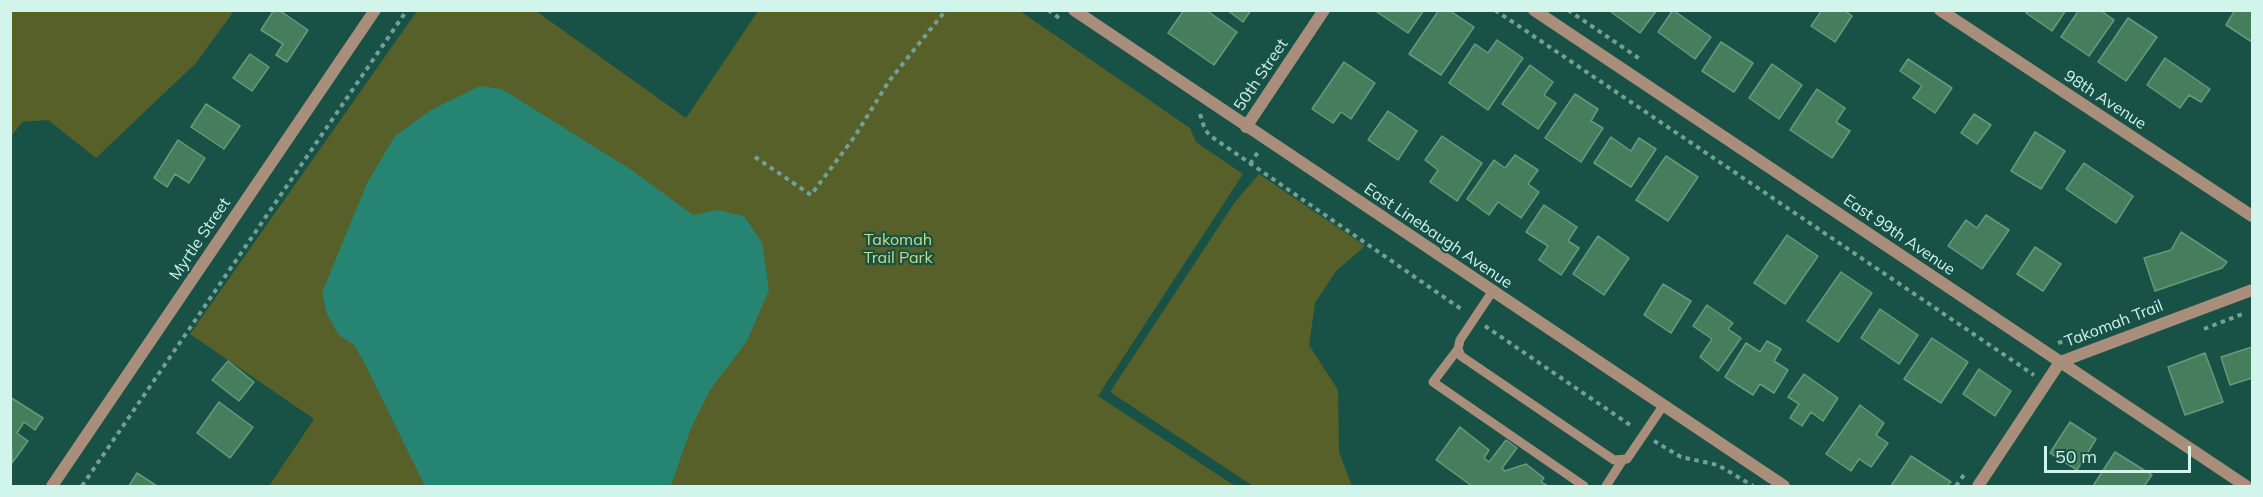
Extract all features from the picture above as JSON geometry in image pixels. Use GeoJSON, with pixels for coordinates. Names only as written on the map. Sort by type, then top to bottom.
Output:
{"type":"FeatureCollection","features":[{"type":"Feature","properties":{"kind":"street","name":"Myrtle Street"},"geometry":{"type":"LineString","coordinates":[[52,486],[375,10]]}},
{"type":"Feature","properties":{"kind":"street","name":"East Linebaugh Avenue"},"geometry":{"type":"LineString","coordinates":[[1074,10],[1784,486]]}},
{"type":"Feature","properties":{"kind":"street","name":"50th Street"},"geometry":{"type":"LineString","coordinates":[[1246,127],[1324,10]]}},
{"type":"Feature","properties":{"kind":"street","name":"East 99th Avenue"},"geometry":{"type":"LineString","coordinates":[[1534,10],[2246,486]]}},
{"type":"Feature","properties":{"kind":"street","name":"98th Avenue"},"geometry":{"type":"LineString","coordinates":[[1940,10],[2253,216]]}},
{"type":"Feature","properties":{"kind":"street","name":"Takomah Trail"},"geometry":{"type":"LineString","coordinates":[[1978,486],[2060,362],[2253,290]]}},
{"type":"Feature","properties":{"kind":"lane"},"geometry":{"type":"LineString","coordinates":[[1492,292],[1460,340],[1458,349],[1432,382],[1584,486]]}},
{"type":"Feature","properties":{"kind":"lane"},"geometry":{"type":"LineString","coordinates":[[1458,349],[1461,356],[1614,460],[1628,459],[1663,406]]}},
{"type":"Feature","properties":{"kind":"lane"},"geometry":{"type":"LineString","coordinates":[[1606,486],[1622,461]]}},
{"type":"Feature","properties":{"kind":"path"},"geometry":{"type":"LineString","coordinates":[[82,486],[407,10]]}},
{"type":"Feature","properties":{"kind":"path"},"geometry":{"type":"LineString","coordinates":[[755,157],[812,195],[855,136],[889,81],[946,10]]}},
{"type":"Feature","properties":{"kind":"path"},"geometry":{"type":"LineString","coordinates":[[1048,10],[1065,22]]}},
{"type":"Feature","properties":{"kind":"path"},"geometry":{"type":"LineString","coordinates":[[1495,10],[2034,375]]}},
{"type":"Feature","properties":{"kind":"path"},"geometry":{"type":"LineString","coordinates":[[1568,10],[1646,64]]}},
{"type":"Feature","properties":{"kind":"path"},"geometry":{"type":"LineString","coordinates":[[1192,109],[1202,116],[1205,130],[1212,137],[1644,435],[1681,457],[1718,465],[1753,486]]}},
{"type":"Feature","properties":{"kind":"path"},"geometry":{"type":"LineString","coordinates":[[2205,329],[2245,313]]}},
{"type":"Feature","properties":{"kind":"path"},"geometry":{"type":"LineString","coordinates":[[2048,336],[2058,343],[2101,328]]}},
{"type":"Feature","properties":{"kind":"green space"},"geometry":{"type":"Polygon","coordinates":[[[11,10],[234,11],[196,63],[96,158],[48,120],[22,122],[11,137],[11,10]]]}},
{"type":"Feature","properties":{"kind":"green space","name":"Takomah Trail Park"},"geometry":{"type":"Polygon","coordinates":[[[417,11],[536,11],[686,118],[758,11],[1020,11],[1190,128],[1196,142],[1243,174],[1098,396],[1235,486],[269,486],[314,419],[190,334],[417,11]]]}},
{"type":"Feature","properties":{"kind":"green space"},"geometry":{"type":"Polygon","coordinates":[[[1259,174],[1365,246],[1336,271],[1315,303],[1309,345],[1338,390],[1339,452],[1352,486],[1253,486],[1110,392],[1235,202],[1259,174]]]}},
{"type":"Feature","properties":{"kind":"shaded area"},"geometry":{"type":"Polygon","coordinates":[[[480,86],[502,89],[633,171],[693,215],[718,210],[744,216],[762,243],[769,290],[747,341],[710,390],[691,428],[671,486],[425,486],[365,364],[354,345],[339,335],[327,314],[322,293],[367,183],[395,136],[431,110],[480,86]]]}},
{"type":"Feature","properties":{"kind":"building"},"geometry":{"type":"Polygon","coordinates":[[[274,10],[279,10],[308,30],[287,62],[276,55],[283,44],[261,30],[274,10]]]}},
{"type":"Feature","properties":{"kind":"building"},"geometry":{"type":"Polygon","coordinates":[[[1184,10],[1206,10],[1237,32],[1214,65],[1168,33],[1184,10]]]}},
{"type":"Feature","properties":{"kind":"building"},"geometry":{"type":"Polygon","coordinates":[[[1227,10],[1251,10],[1243,22],[1227,10]]]}},
{"type":"Feature","properties":{"kind":"building"},"geometry":{"type":"Polygon","coordinates":[[[1374,10],[1424,10],[1408,33],[1374,10]]]}},
{"type":"Feature","properties":{"kind":"building"},"geometry":{"type":"Polygon","coordinates":[[[1439,10],[1449,10],[1474,27],[1441,75],[1409,54],[1439,10]]]}},
{"type":"Feature","properties":{"kind":"building"},"geometry":{"type":"Polygon","coordinates":[[[1612,10],[1657,10],[1640,33],[1611,12],[1612,10]]]}},
{"type":"Feature","properties":{"kind":"building"},"geometry":{"type":"Polygon","coordinates":[[[1673,10],[1711,37],[1695,59],[1658,32],[1673,10]]]}},
{"type":"Feature","properties":{"kind":"building"},"geometry":{"type":"Polygon","coordinates":[[[1822,10],[1844,10],[1852,16],[1835,42],[1811,26],[1822,10]]]}},
{"type":"Feature","properties":{"kind":"building"},"geometry":{"type":"Polygon","coordinates":[[[2028,10],[2066,10],[2052,31],[2026,13],[2028,10]]]}},
{"type":"Feature","properties":{"kind":"building"},"geometry":{"type":"Polygon","coordinates":[[[2079,10],[2100,10],[2114,20],[2089,56],[2061,37],[2079,10]]]}},
{"type":"Feature","properties":{"kind":"building"},"geometry":{"type":"Polygon","coordinates":[[[2235,10],[2252,10],[2252,42],[2226,25],[2235,10]]]}},
{"type":"Feature","properties":{"kind":"building"},"geometry":{"type":"Polygon","coordinates":[[[2128,18],[2157,37],[2126,81],[2098,62],[2128,18]]]}},
{"type":"Feature","properties":{"kind":"building"},"geometry":{"type":"Polygon","coordinates":[[[1497,40],[1523,58],[1488,110],[1449,83],[1475,44],[1488,53],[1497,40]]]}},
{"type":"Feature","properties":{"kind":"building"},"geometry":{"type":"Polygon","coordinates":[[[1721,42],[1753,63],[1734,92],[1702,71],[1721,42]]]}},
{"type":"Feature","properties":{"kind":"building"},"geometry":{"type":"Polygon","coordinates":[[[250,54],[269,67],[252,91],[233,78],[250,54]]]}},
{"type":"Feature","properties":{"kind":"building"},"geometry":{"type":"Polygon","coordinates":[[[2165,58],[2210,89],[2201,102],[2189,95],[2180,108],[2147,85],[2165,58]]]}},
{"type":"Feature","properties":{"kind":"building"},"geometry":{"type":"Polygon","coordinates":[[[1908,59],[1952,88],[1935,113],[1913,98],[1922,86],[1900,71],[1908,59]]]}},
{"type":"Feature","properties":{"kind":"building"},"geometry":{"type":"Polygon","coordinates":[[[1344,62],[1375,83],[1351,119],[1341,112],[1333,123],[1312,109],[1344,62]]]}},
{"type":"Feature","properties":{"kind":"building"},"geometry":{"type":"Polygon","coordinates":[[[1772,64],[1802,85],[1779,119],[1749,98],[1772,64]]]}},
{"type":"Feature","properties":{"kind":"building"},"geometry":{"type":"Polygon","coordinates":[[[1530,65],[1553,82],[1544,95],[1556,103],[1538,129],[1502,104],[1530,65]]]}},
{"type":"Feature","properties":{"kind":"building"},"geometry":{"type":"Polygon","coordinates":[[[1817,89],[1845,108],[1836,122],[1850,131],[1832,158],[1790,130],[1817,89]]]}},
{"type":"Feature","properties":{"kind":"building"},"geometry":{"type":"Polygon","coordinates":[[[1575,94],[1598,109],[1591,121],[1603,128],[1581,162],[1545,138],[1575,94]]]}},
{"type":"Feature","properties":{"kind":"building"},"geometry":{"type":"Polygon","coordinates":[[[206,104],[240,126],[224,149],[191,127],[206,104]]]}},
{"type":"Feature","properties":{"kind":"building"},"geometry":{"type":"Polygon","coordinates":[[[1388,111],[1417,131],[1398,160],[1368,140],[1388,111]]]}},
{"type":"Feature","properties":{"kind":"building"},"geometry":{"type":"Polygon","coordinates":[[[1974,114],[1991,125],[1977,144],[1961,133],[1974,114]]]}},
{"type":"Feature","properties":{"kind":"building"},"geometry":{"type":"Polygon","coordinates":[[[2035,132],[2065,151],[2041,189],[2011,171],[2035,132]]]}},
{"type":"Feature","properties":{"kind":"building"},"geometry":{"type":"Polygon","coordinates":[[[1442,136],[1482,163],[1457,201],[1430,182],[1438,170],[1425,160],[1442,136]]]}},
{"type":"Feature","properties":{"kind":"building"},"geometry":{"type":"Polygon","coordinates":[[[1611,137],[1631,151],[1639,138],[1656,149],[1631,187],[1594,163],[1611,137]]]}},
{"type":"Feature","properties":{"kind":"building"},"geometry":{"type":"Polygon","coordinates":[[[178,140],[205,158],[189,183],[175,174],[167,187],[154,178],[178,140]]]}},
{"type":"Feature","properties":{"kind":"building"},"geometry":{"type":"Polygon","coordinates":[[[1515,155],[1538,170],[1528,184],[1539,192],[1521,218],[1498,202],[1489,215],[1467,199],[1494,160],[1505,168],[1515,155]]]}},
{"type":"Feature","properties":{"kind":"building"},"geometry":{"type":"Polygon","coordinates":[[[1666,156],[1698,177],[1668,221],[1636,200],[1666,156]]]}},
{"type":"Feature","properties":{"kind":"building"},"geometry":{"type":"Polygon","coordinates":[[[2084,163],[2133,196],[2116,223],[2066,189],[2084,163]]]}},
{"type":"Feature","properties":{"kind":"building"},"geometry":{"type":"Polygon","coordinates":[[[1544,205],[1577,227],[1568,241],[1579,248],[1561,275],[1539,260],[1548,246],[1526,232],[1544,205]]]}},
{"type":"Feature","properties":{"kind":"building"},"geometry":{"type":"Polygon","coordinates":[[[1986,215],[2009,230],[1982,269],[1948,246],[1966,220],[1977,228],[1986,215]]]}},
{"type":"Feature","properties":{"kind":"building"},"geometry":{"type":"Polygon","coordinates":[[[2181,232],[2227,262],[2222,268],[2155,291],[2144,258],[2171,250],[2181,232]]]}},
{"type":"Feature","properties":{"kind":"building"},"geometry":{"type":"Polygon","coordinates":[[[1787,235],[1818,256],[1785,304],[1754,283],[1787,235]]]}},
{"type":"Feature","properties":{"kind":"building"},"geometry":{"type":"Polygon","coordinates":[[[1598,236],[1629,258],[1604,295],[1573,274],[1598,236]]]}},
{"type":"Feature","properties":{"kind":"building"},"geometry":{"type":"Polygon","coordinates":[[[2035,247],[2061,264],[2043,291],[2017,274],[2035,247]]]}},
{"type":"Feature","properties":{"kind":"building"},"geometry":{"type":"Polygon","coordinates":[[[1841,272],[1872,293],[1838,342],[1807,321],[1841,272]]]}},
{"type":"Feature","properties":{"kind":"building"},"geometry":{"type":"Polygon","coordinates":[[[1663,284],[1691,301],[1671,333],[1644,315],[1663,284]]]}},
{"type":"Feature","properties":{"kind":"building"},"geometry":{"type":"Polygon","coordinates":[[[1707,305],[1733,323],[1728,329],[1741,338],[1718,371],[1700,357],[1712,339],[1693,326],[1707,305]]]}},
{"type":"Feature","properties":{"kind":"building"},"geometry":{"type":"Polygon","coordinates":[[[1880,309],[1918,335],[1899,364],[1861,338],[1880,309]]]}},
{"type":"Feature","properties":{"kind":"building"},"geometry":{"type":"Polygon","coordinates":[[[1932,338],[1968,362],[1941,403],[1904,379],[1932,338]]]}},
{"type":"Feature","properties":{"kind":"building"},"geometry":{"type":"Polygon","coordinates":[[[1767,341],[1781,349],[1774,361],[1788,370],[1774,393],[1760,384],[1753,395],[1725,377],[1746,343],[1760,352],[1767,341]]]}},
{"type":"Feature","properties":{"kind":"building"},"geometry":{"type":"Polygon","coordinates":[[[2252,347],[2252,378],[2230,385],[2221,357],[2252,347]]]}},
{"type":"Feature","properties":{"kind":"building"},"geometry":{"type":"Polygon","coordinates":[[[2205,353],[2223,402],[2185,415],[2168,367],[2205,353]]]}},
{"type":"Feature","properties":{"kind":"building"},"geometry":{"type":"Polygon","coordinates":[[[228,361],[254,382],[239,401],[212,380],[228,361]]]}},
{"type":"Feature","properties":{"kind":"building"},"geometry":{"type":"Polygon","coordinates":[[[1979,369],[2011,391],[1995,416],[1963,394],[1979,369]]]}},
{"type":"Feature","properties":{"kind":"building"},"geometry":{"type":"Polygon","coordinates":[[[1804,374],[1838,398],[1823,421],[1811,412],[1802,426],[1790,418],[1799,404],[1788,397],[1804,374]]]}},
{"type":"Feature","properties":{"kind":"building"},"geometry":{"type":"Polygon","coordinates":[[[10,397],[43,418],[35,430],[24,422],[17,433],[28,441],[12,463],[10,397]]]}},
{"type":"Feature","properties":{"kind":"building"},"geometry":{"type":"Polygon","coordinates":[[[219,402],[253,427],[230,458],[197,433],[219,402]]]}},
{"type":"Feature","properties":{"kind":"building"},"geometry":{"type":"Polygon","coordinates":[[[1860,405],[1884,423],[1876,435],[1888,443],[1871,467],[1859,459],[1851,471],[1826,454],[1860,405]]]}},
{"type":"Feature","properties":{"kind":"building"},"geometry":{"type":"Polygon","coordinates":[[[2070,422],[2096,439],[2077,470],[2050,453],[2070,422]]]}},
{"type":"Feature","properties":{"kind":"building"},"geometry":{"type":"Polygon","coordinates":[[[1460,427],[1489,450],[1484,458],[1489,462],[1506,440],[1517,448],[1502,468],[1505,471],[1526,464],[1544,478],[1541,482],[1548,486],[1472,486],[1436,460],[1460,427]]]}},
{"type":"Feature","properties":{"kind":"building"},"geometry":{"type":"Polygon","coordinates":[[[2115,452],[2152,475],[2144,486],[2093,486],[2115,452]]]}},
{"type":"Feature","properties":{"kind":"building"},"geometry":{"type":"Polygon","coordinates":[[[1911,456],[1951,482],[1947,486],[1891,486],[1911,456]]]}},
{"type":"Feature","properties":{"kind":"building"},"geometry":{"type":"Polygon","coordinates":[[[137,473],[157,486],[129,486],[137,473]]]}}]}
